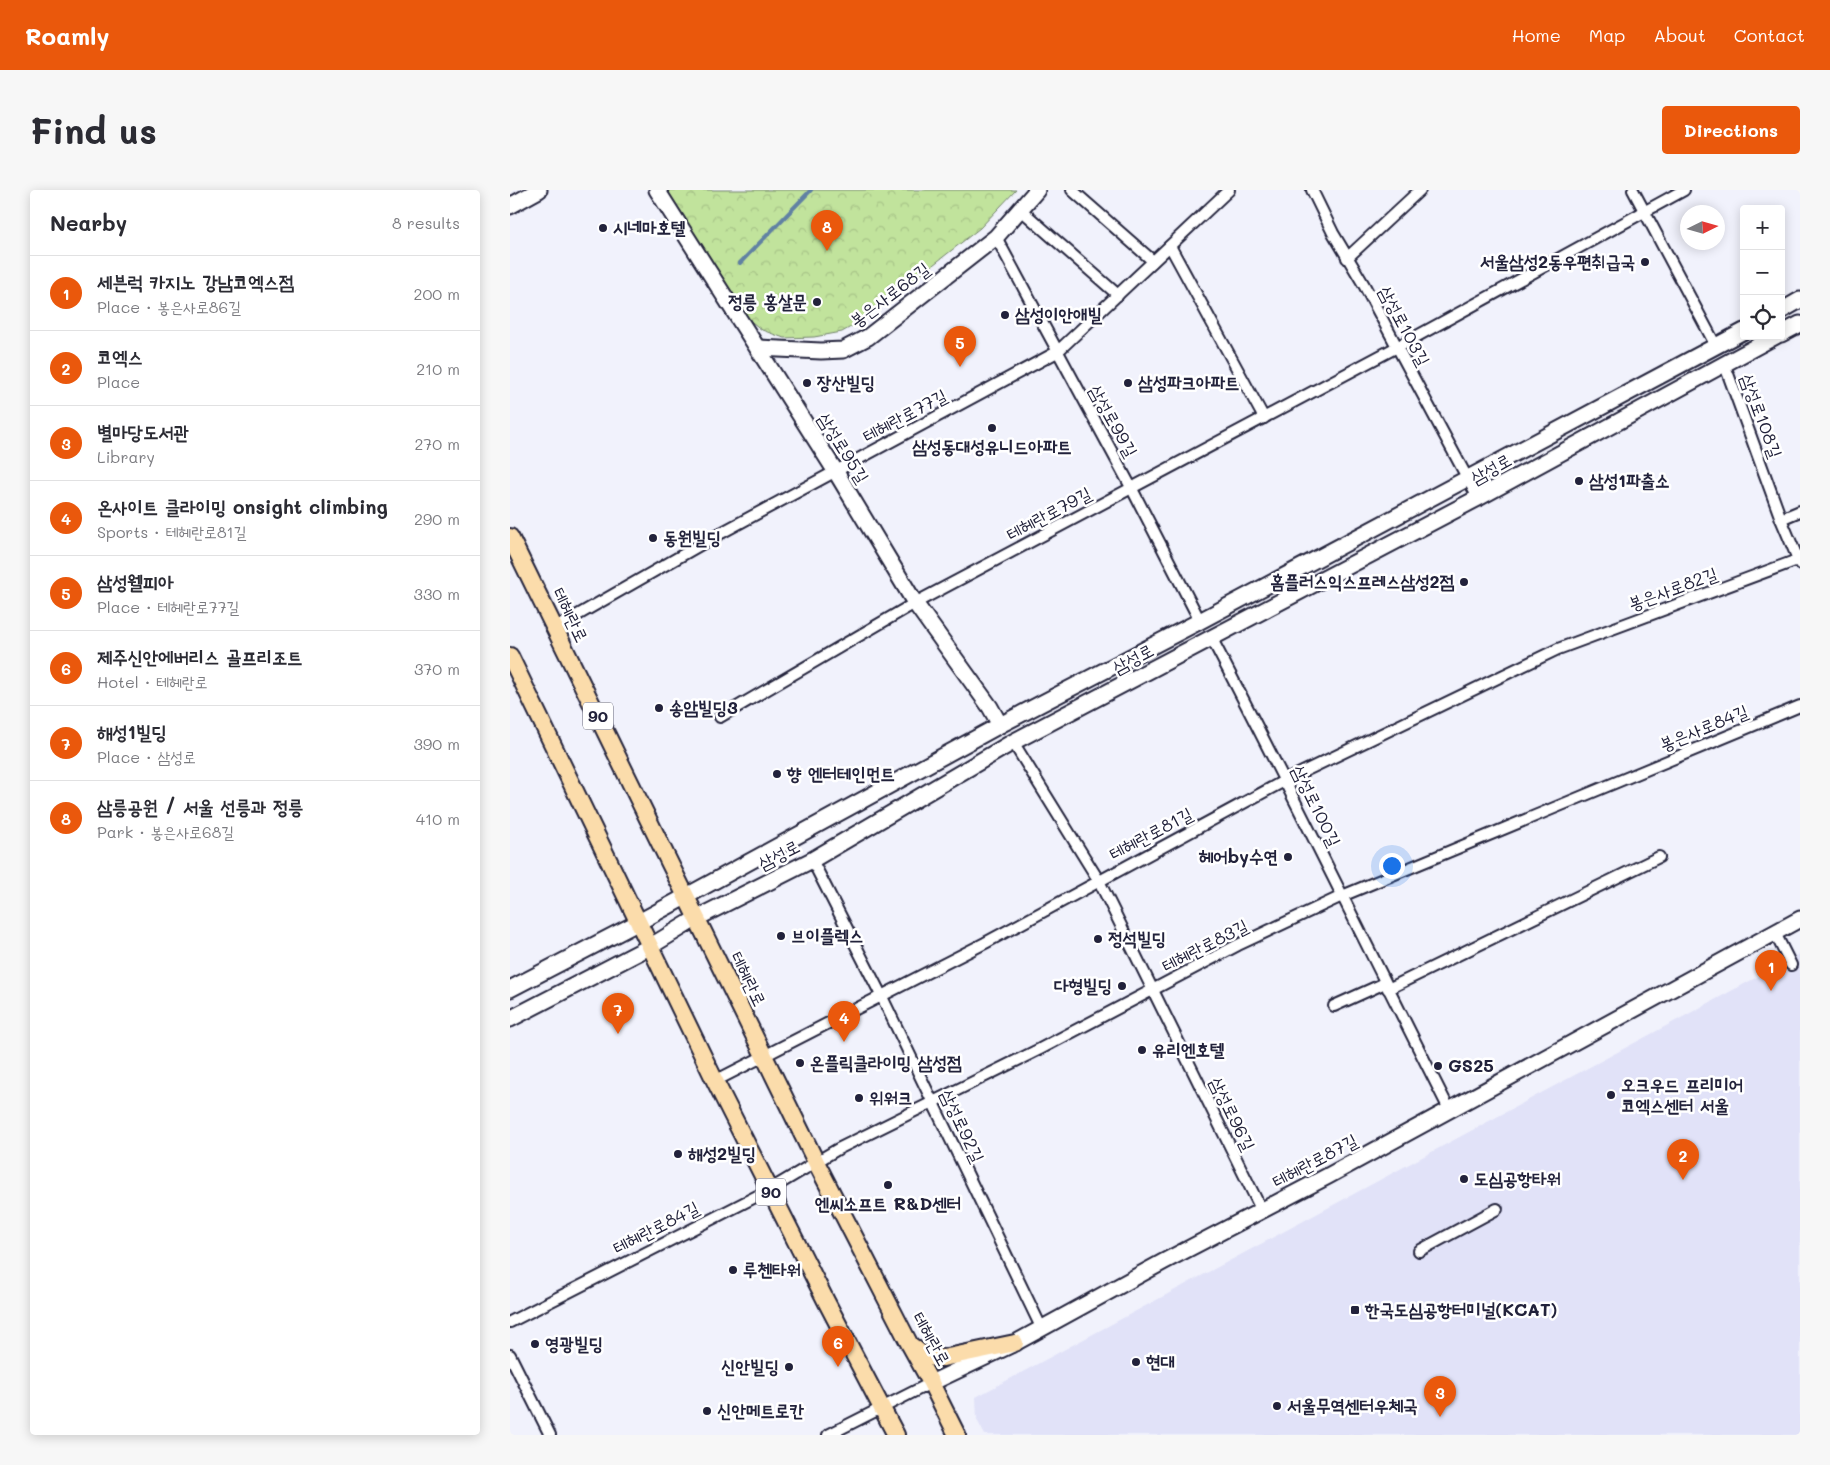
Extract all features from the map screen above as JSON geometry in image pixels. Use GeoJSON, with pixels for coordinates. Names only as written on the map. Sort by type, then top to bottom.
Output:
{"type":"FeatureCollection","features":[{"type":"Feature","properties":{"kind":"main road"},"geometry":{"type":"LineString","coordinates":[[510,206],[539,190]]}},
{"type":"Feature","properties":{"kind":"main road","name":"삼성로95길"},"geometry":{"type":"LineString","coordinates":[[657,190],[836,472],[914,603],[990,707],[1000,725]]}},
{"type":"Feature","properties":{"kind":"main road","name":"봉은사로68길"},"geometry":{"type":"LineString","coordinates":[[758,348],[821,351],[843,350],[868,337],[996,237],[1036,190]]}},
{"type":"Feature","properties":{"kind":"main road"},"geometry":{"type":"LineString","coordinates":[[1785,309],[1800,300]]}},
{"type":"Feature","properties":{"kind":"main road"},"geometry":{"type":"LineString","coordinates":[[1785,332],[1800,324]]}},
{"type":"Feature","properties":{"kind":"main road","name":"삼성로"},"geometry":{"type":"LineString","coordinates":[[510,989],[639,922],[1000,725],[1200,621],[1740,333]]}},
{"type":"Feature","properties":{"kind":"main road","name":"삼성로"},"geometry":{"type":"LineString","coordinates":[[510,1019],[652,946],[697,918],[812,860],[1013,742],[1478,498],[1769,340]]}},
{"type":"Feature","properties":{"kind":"main road","name":"테헤란로"},"geometry":{"type":"LineString","coordinates":[[510,537],[816,1162],[910,1345],[932,1383],[957,1435]]}},
{"type":"Feature","properties":{"kind":"main road","name":"90"},"geometry":{"type":"LineString","coordinates":[[511,659],[770,1190],[896,1435]]}},
{"type":"Feature","properties":{"kind":"main road","name":"테헤란로87길"},"geometry":{"type":"LineString","coordinates":[[932,1383],[1015,1343],[1262,1211],[1800,919]]}},
{"type":"Feature","properties":{"kind":"main road"},"geometry":{"type":"LineString","coordinates":[[910,1345],[926,1357],[943,1358],[1015,1343]]}},
{"type":"Feature","properties":{"kind":"street"},"geometry":{"type":"LineString","coordinates":[[1072,190],[1153,261]]}},
{"type":"Feature","properties":{"kind":"street","name":"테헤란로77길"},"geometry":{"type":"LineString","coordinates":[[555,628],[721,533],[1057,352],[1229,190]]}},
{"type":"Feature","properties":{"kind":"street","name":"삼성로103길"},"geometry":{"type":"LineString","coordinates":[[1312,190],[1478,498]]}},
{"type":"Feature","properties":{"kind":"street"},"geometry":{"type":"LineString","coordinates":[[1347,258],[1420,190]]}},
{"type":"Feature","properties":{"kind":"street"},"geometry":{"type":"LineString","coordinates":[[1633,190],[1716,346]]}},
{"type":"Feature","properties":{"kind":"street","name":"테헤란로79길"},"geometry":{"type":"LineString","coordinates":[[720,717],[914,603],[1397,347],[1684,190]]}},
{"type":"Feature","properties":{"kind":"street"},"geometry":{"type":"LineString","coordinates":[[1020,209],[1118,295]]}},
{"type":"Feature","properties":{"kind":"street","name":"삼성로99길"},"geometry":{"type":"LineString","coordinates":[[996,237],[1132,488],[1200,621]]}},
{"type":"Feature","properties":{"kind":"street"},"geometry":{"type":"LineString","coordinates":[[1170,246],[1264,418]]}},
{"type":"Feature","properties":{"kind":"street","name":"삼성로108길"},"geometry":{"type":"LineString","coordinates":[[1724,364],[1781,519],[1799,561]]}},
{"type":"Feature","properties":{"kind":"street"},"geometry":{"type":"LineString","coordinates":[[1781,519],[1800,511]]}},
{"type":"Feature","properties":{"kind":"street","name":"봉은사로82길"},"geometry":{"type":"LineString","coordinates":[[1558,648],[1799,561]]}},
{"type":"Feature","properties":{"kind":"street","name":"삼성로100길"},"geometry":{"type":"LineString","coordinates":[[1212,638],[1286,780],[1386,986],[1449,1109]]}},
{"type":"Feature","properties":{"kind":"street","name":"테헤란로81길"},"geometry":{"type":"LineString","coordinates":[[716,1081],[882,997],[1286,780],[1558,648]]}},
{"type":"Feature","properties":{"kind":"street","name":"봉은사로84길"},"geometry":{"type":"LineString","coordinates":[[1620,780],[1800,706]]}},
{"type":"Feature","properties":{"kind":"street","name":"삼성로96길"},"geometry":{"type":"LineString","coordinates":[[1013,742],[1099,881],[1262,1211]]}},
{"type":"Feature","properties":{"kind":"street","name":"테헤란로83길"},"geometry":{"type":"LineString","coordinates":[[816,1162],[933,1101],[1040,1049],[1238,945],[1342,896],[1620,780]]}},
{"type":"Feature","properties":{"kind":"street"},"geometry":{"type":"LineString","coordinates":[[1334,1006],[1386,986],[1659,857]]}},
{"type":"Feature","properties":{"kind":"street","name":"삼성로92길"},"geometry":{"type":"LineString","coordinates":[[812,860],[882,997],[1042,1327]]}},
{"type":"Feature","properties":{"kind":"street"},"geometry":{"type":"LineString","coordinates":[[1775,932],[1791,965]]}},
{"type":"Feature","properties":{"kind":"street","name":"테헤란로84길"},"geometry":{"type":"LineString","coordinates":[[510,1322],[770,1190],[816,1162]]}},
{"type":"Feature","properties":{"kind":"street"},"geometry":{"type":"LineString","coordinates":[[1419,1252],[1497,1209]]}},
{"type":"Feature","properties":{"kind":"street"},"geometry":{"type":"LineString","coordinates":[[510,1355],[550,1435]]}},
{"type":"Feature","properties":{"kind":"street"},"geometry":{"type":"LineString","coordinates":[[828,1435],[932,1383]]}},
{"type":"Feature","properties":{"kind":"shaded area"},"geometry":{"type":"Polygon","coordinates":[[[1800,954],[1800,1435],[985,1435],[977,1420],[976,1397],[1800,954]]]}},
{"type":"Feature","properties":{"kind":"green space"},"geometry":{"type":"Polygon","coordinates":[[[664,190],[1016,190],[980,228],[863,320],[842,332],[814,337],[784,338],[762,330],[748,319],[664,190]]]}},
{"type":"Feature","properties":{"kind":"waterway"},"geometry":{"type":"LineString","coordinates":[[740,263],[811,190]]}},
{"type":"Feature","properties":{"kind":"place","name":"시네마호텔"},"geometry":{"type":"Point","coordinates":[603,228]}},
{"type":"Feature","properties":{"kind":"place","name":"삼릉공원 / 서울 선릉과 정릉"},"geometry":{"type":"Point","coordinates":[827,251]}},
{"type":"Feature","properties":{"kind":"place","name":"서울삼성2동우편취급국"},"geometry":{"type":"Point","coordinates":[1645,262]}},
{"type":"Feature","properties":{"kind":"place","name":"정릉 홍살문"},"geometry":{"type":"Point","coordinates":[817,302]}},
{"type":"Feature","properties":{"kind":"place","name":"삼성이안애빌"},"geometry":{"type":"Point","coordinates":[1005,315]}},
{"type":"Feature","properties":{"kind":"place","name":"삼성웰피아"},"geometry":{"type":"Point","coordinates":[960,367]}},
{"type":"Feature","properties":{"kind":"place","name":"장산빌딩"},"geometry":{"type":"Point","coordinates":[807,383]}},
{"type":"Feature","properties":{"kind":"place","name":"삼성파크아파트"},"geometry":{"type":"Point","coordinates":[1128,383]}},
{"type":"Feature","properties":{"kind":"place","name":"삼성동대성유니드아파트"},"geometry":{"type":"Point","coordinates":[992,428]}},
{"type":"Feature","properties":{"kind":"place","name":"삼성1파출소"},"geometry":{"type":"Point","coordinates":[1579,481]}},
{"type":"Feature","properties":{"kind":"place","name":"동원빌딩"},"geometry":{"type":"Point","coordinates":[653,538]}},
{"type":"Feature","properties":{"kind":"place","name":"홈플러스익스프레스삼성2점"},"geometry":{"type":"Point","coordinates":[1464,582]}},
{"type":"Feature","properties":{"kind":"place","name":"송암빌딩3"},"geometry":{"type":"Point","coordinates":[659,708]}},
{"type":"Feature","properties":{"kind":"place","name":"향 엔터테인먼트"},"geometry":{"type":"Point","coordinates":[777,774]}},
{"type":"Feature","properties":{"kind":"place","name":"헤어by수연"},"geometry":{"type":"Point","coordinates":[1288,857]}},
{"type":"Feature","properties":{"kind":"place","name":"브이플렉스"},"geometry":{"type":"Point","coordinates":[781,936]}},
{"type":"Feature","properties":{"kind":"place","name":"정석빌딩"},"geometry":{"type":"Point","coordinates":[1098,939]}},
{"type":"Feature","properties":{"kind":"place","name":"다형빌딩"},"geometry":{"type":"Point","coordinates":[1122,986]}},
{"type":"Feature","properties":{"kind":"place","name":"세븐럭 카지노 강남코엑스점"},"geometry":{"type":"Point","coordinates":[1771,991]}},
{"type":"Feature","properties":{"kind":"place","name":"해성1빌딩"},"geometry":{"type":"Point","coordinates":[618,1034]}},
{"type":"Feature","properties":{"kind":"place","name":"온사이트 클라이밍 onsight climbing"},"geometry":{"type":"Point","coordinates":[844,1042]}},
{"type":"Feature","properties":{"kind":"place","name":"유리엔호텔"},"geometry":{"type":"Point","coordinates":[1142,1050]}},
{"type":"Feature","properties":{"kind":"place","name":"온플릭클라이밍 삼성점"},"geometry":{"type":"Point","coordinates":[800,1063]}},
{"type":"Feature","properties":{"kind":"place","name":"GS25"},"geometry":{"type":"Point","coordinates":[1438,1066]}},
{"type":"Feature","properties":{"kind":"place","name":"오크우드 프리미어 코엑스센터 서울"},"geometry":{"type":"Point","coordinates":[1611,1095]}},
{"type":"Feature","properties":{"kind":"place","name":"위워크"},"geometry":{"type":"Point","coordinates":[859,1098]}},
{"type":"Feature","properties":{"kind":"place","name":"해성2빌딩"},"geometry":{"type":"Point","coordinates":[678,1154]}},
{"type":"Feature","properties":{"kind":"place","name":"도심공항타워"},"geometry":{"type":"Point","coordinates":[1464,1179]}},
{"type":"Feature","properties":{"kind":"place","name":"코엑스"},"geometry":{"type":"Point","coordinates":[1683,1180]}},
{"type":"Feature","properties":{"kind":"place","name":"엔씨소프트 R&D센터"},"geometry":{"type":"Point","coordinates":[888,1185]}},
{"type":"Feature","properties":{"kind":"place","name":"루첸타워"},"geometry":{"type":"Point","coordinates":[733,1270]}},
{"type":"Feature","properties":{"kind":"place","name":"한국도심공항터미널(KCAT)"},"geometry":{"type":"Point","coordinates":[1355,1310]}},
{"type":"Feature","properties":{"kind":"place","name":"영광빌딩"},"geometry":{"type":"Point","coordinates":[535,1344]}},
{"type":"Feature","properties":{"kind":"place","name":"현대"},"geometry":{"type":"Point","coordinates":[1136,1362]}},
{"type":"Feature","properties":{"kind":"place","name":"신안빌딩"},"geometry":{"type":"Point","coordinates":[789,1367]}},
{"type":"Feature","properties":{"kind":"place","name":"제주신안에버리스 골프리조트"},"geometry":{"type":"Point","coordinates":[838,1367]}},
{"type":"Feature","properties":{"kind":"place","name":"서울무역센터우체국"},"geometry":{"type":"Point","coordinates":[1277,1406]}},
{"type":"Feature","properties":{"kind":"place","name":"신안메트로칸"},"geometry":{"type":"Point","coordinates":[707,1411]}},
{"type":"Feature","properties":{"kind":"place","name":"별마당도서관"},"geometry":{"type":"Point","coordinates":[1440,1417]}}]}
